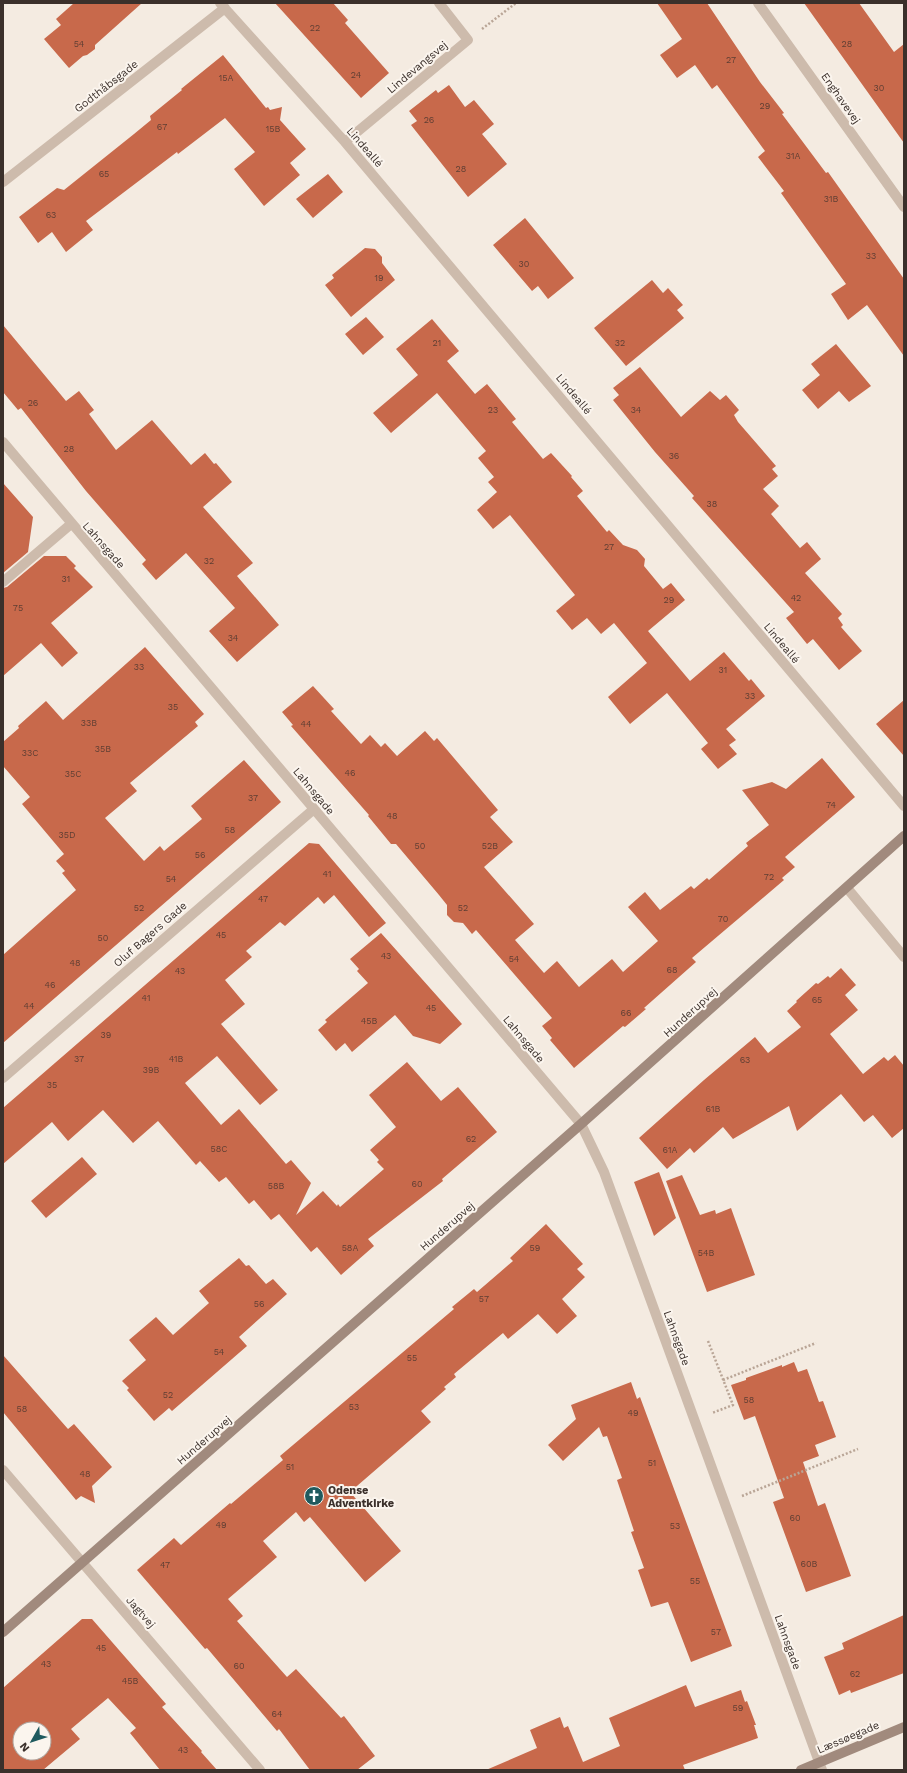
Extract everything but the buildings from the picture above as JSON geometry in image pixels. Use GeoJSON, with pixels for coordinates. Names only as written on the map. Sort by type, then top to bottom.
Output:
{"type":"FeatureCollection","features":[{"type":"Feature","properties":{"kind":"street"},"geometry":{"type":"LineString","coordinates":[[438,3],[468,40]]}},
{"type":"Feature","properties":{"kind":"street","name":"Enghavevej"},"geometry":{"type":"LineString","coordinates":[[758,3],[904,207]]}},
{"type":"Feature","properties":{"kind":"street","name":"Lindeallé"},"geometry":{"type":"LineString","coordinates":[[222,6],[345,142],[904,806]]}},
{"type":"Feature","properties":{"kind":"street","name":"Godthåbsgade"},"geometry":{"type":"LineString","coordinates":[[3,182],[222,6]]}},
{"type":"Feature","properties":{"kind":"street","name":"Lindevangsvej"},"geometry":{"type":"LineString","coordinates":[[345,142],[468,40]]}},
{"type":"Feature","properties":{"kind":"street","name":"Lahnsgade"},"geometry":{"type":"LineString","coordinates":[[3,442],[581,1124],[604,1172],[820,1766]]}},
{"type":"Feature","properties":{"kind":"street"},"geometry":{"type":"LineString","coordinates":[[3,582],[71,524]]}},
{"type":"Feature","properties":{"kind":"street","name":"Oluf Bagers Gade"},"geometry":{"type":"LineString","coordinates":[[3,1078],[314,809]]}},
{"type":"Feature","properties":{"kind":"street","name":"Hunderupvej"},"geometry":{"type":"LineString","coordinates":[[3,1632],[581,1124],[904,836]]}},
{"type":"Feature","properties":{"kind":"street"},"geometry":{"type":"LineString","coordinates":[[847,888],[904,957]]}},
{"type":"Feature","properties":{"kind":"street","name":"Jagtvej"},"geometry":{"type":"LineString","coordinates":[[3,1470],[260,1770]]}},
{"type":"Feature","properties":{"kind":"street","name":"Læssøegade"},"geometry":{"type":"LineString","coordinates":[[801,1770],[820,1766],[904,1727]]}},
{"type":"Feature","properties":{"kind":"path"},"geometry":{"type":"LineString","coordinates":[[468,40],[516,3]]}},
{"type":"Feature","properties":{"kind":"path"},"geometry":{"type":"LineString","coordinates":[[708,1341],[733,1405],[716,1412]]}},
{"type":"Feature","properties":{"kind":"path"},"geometry":{"type":"LineString","coordinates":[[723,1380],[816,1343]]}},
{"type":"Feature","properties":{"kind":"path"},"geometry":{"type":"LineString","coordinates":[[724,1504],[858,1448]]}},
{"type":"Feature","properties":{"kind":"place","name":"Odense Adventkirke"},"geometry":{"type":"Point","coordinates":[314,1496]}}]}
